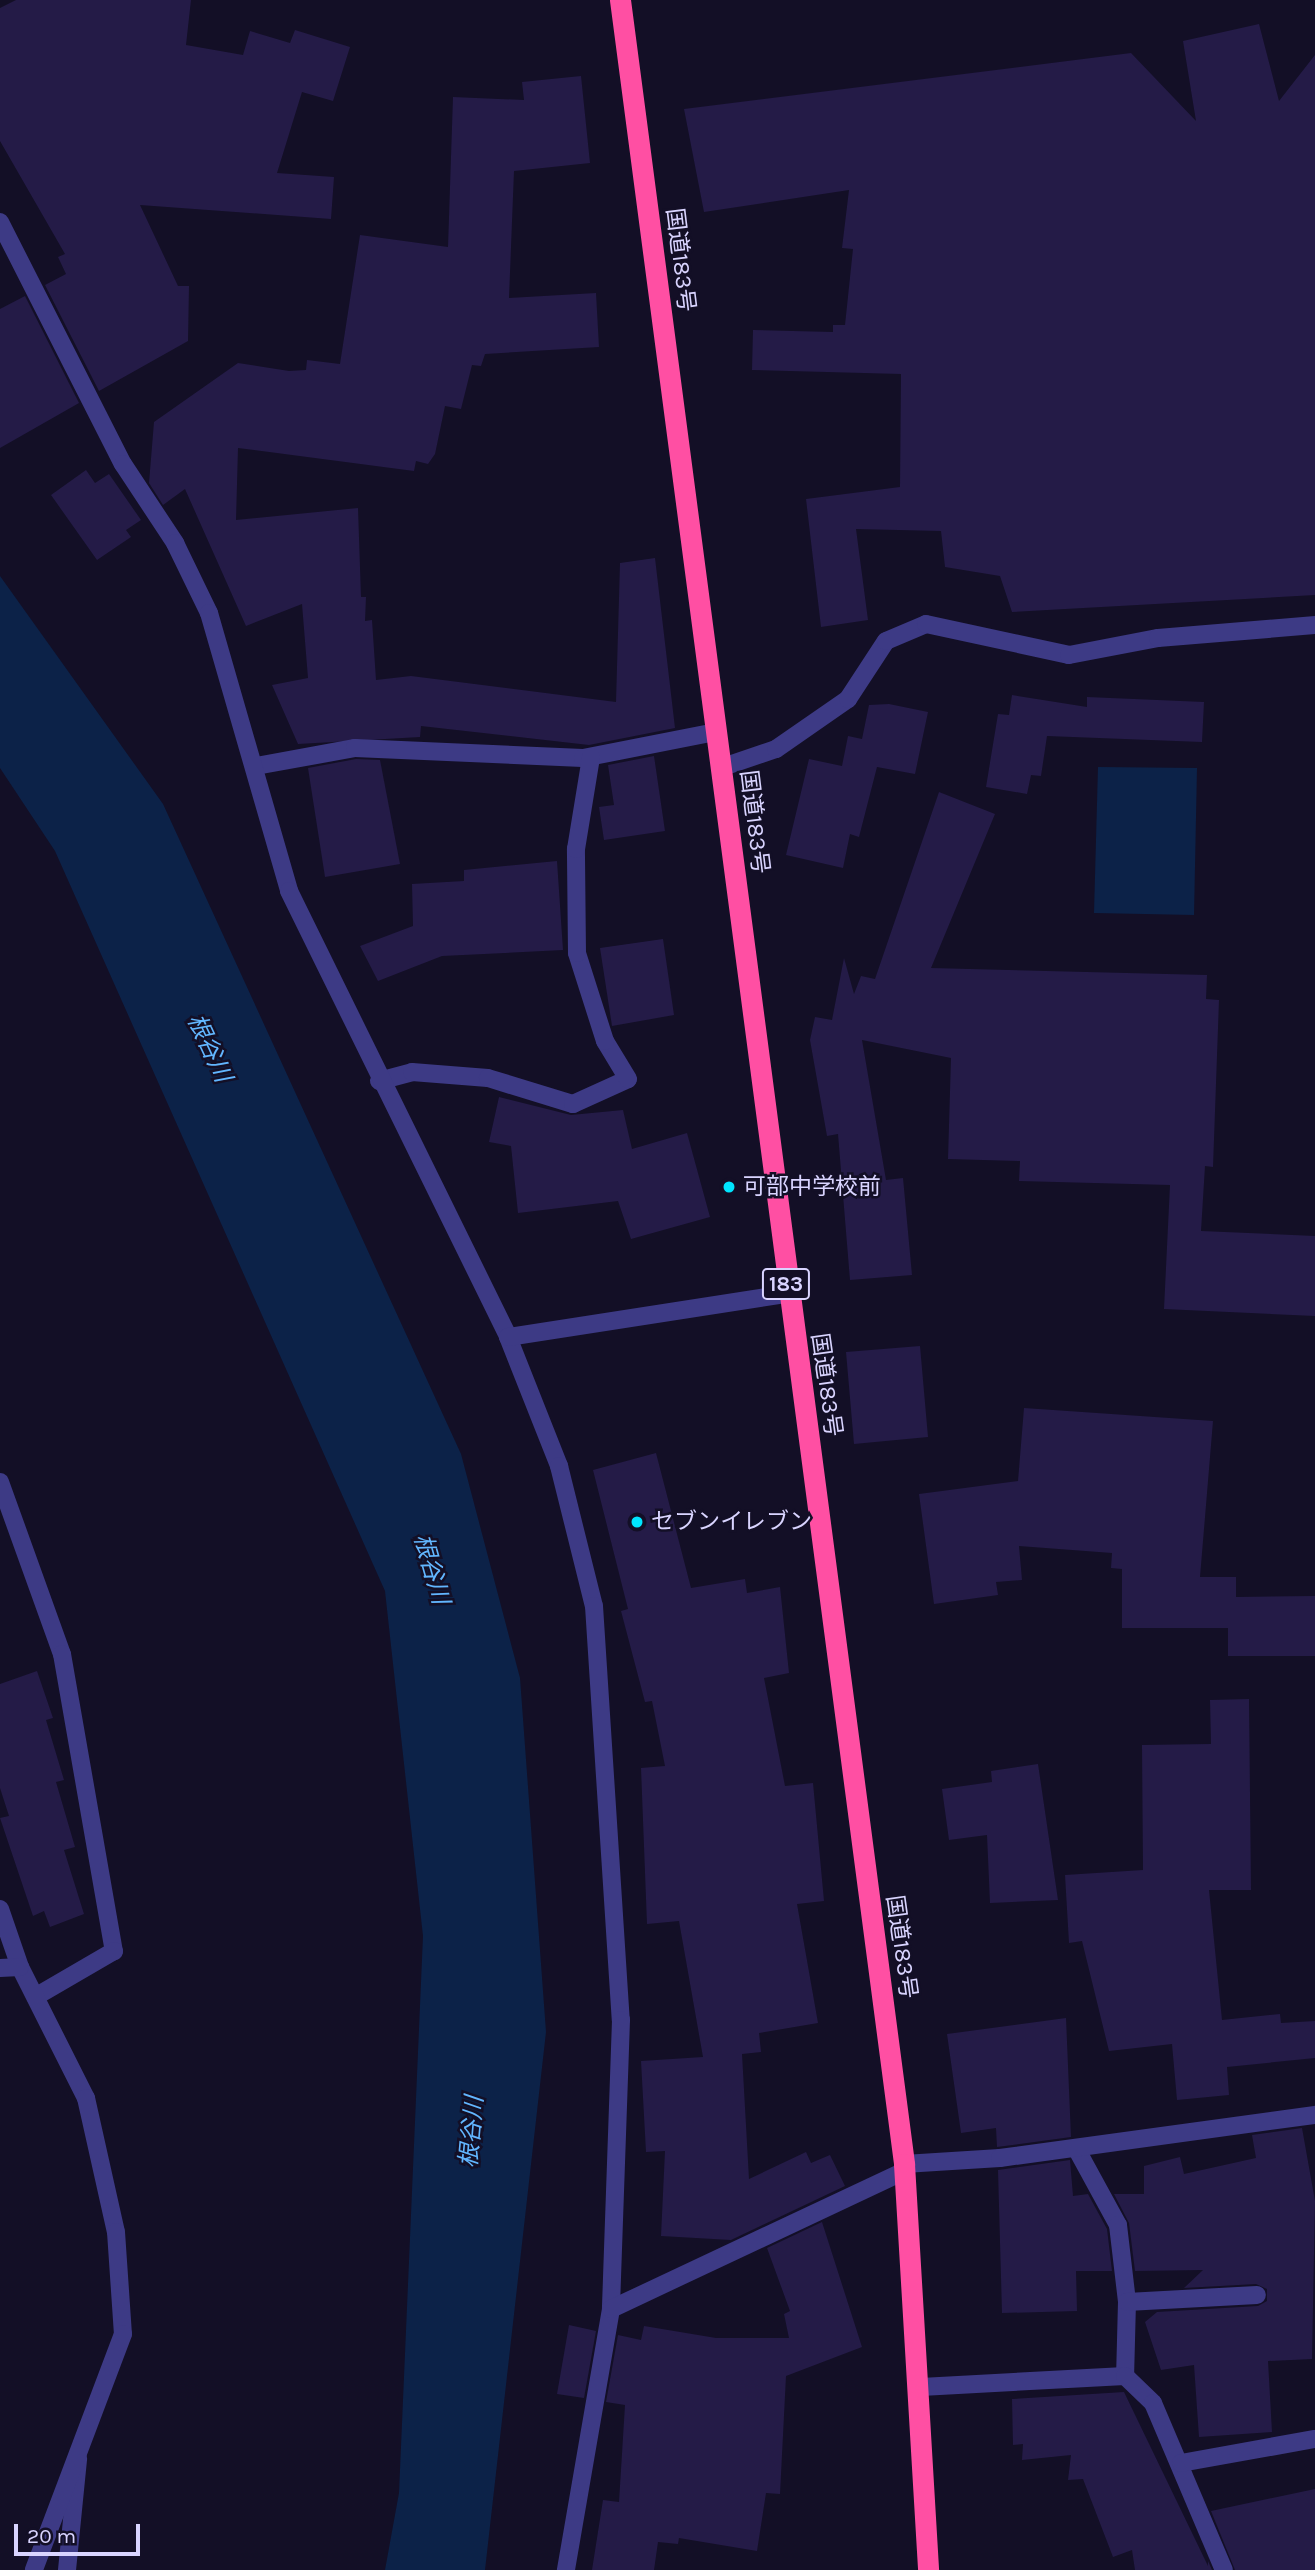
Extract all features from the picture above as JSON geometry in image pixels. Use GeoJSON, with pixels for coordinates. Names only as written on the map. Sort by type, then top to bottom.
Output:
{"type":"FeatureCollection","features":[{"type":"Feature","properties":{"kind":"highway","name":"国道183号"},"geometry":{"type":"LineString","coordinates":[[620,0],[787,1294],[904,2168],[921,2387],[928,2570]]}},
{"type":"Feature","properties":{"kind":"street"},"geometry":{"type":"LineString","coordinates":[[0,222],[123,464],[176,543],[209,613],[256,765],[289,891],[379,1081],[508,1337],[559,1466],[594,1606],[621,2020],[611,2309],[566,2570]]}},
{"type":"Feature","properties":{"kind":"street"},"geometry":{"type":"LineString","coordinates":[[720,768],[776,749],[848,699],[886,641],[926,624],[1069,655],[1158,638],[1315,625]]}},
{"type":"Feature","properties":{"kind":"street"},"geometry":{"type":"LineString","coordinates":[[256,765],[355,748],[592,757],[715,732]]}},
{"type":"Feature","properties":{"kind":"street"},"geometry":{"type":"LineString","coordinates":[[379,1081],[412,1072],[488,1078],[573,1104],[628,1079],[605,1041],[577,953],[576,849],[592,757]]}},
{"type":"Feature","properties":{"kind":"street"},"geometry":{"type":"LineString","coordinates":[[508,1337],[787,1294]]}},
{"type":"Feature","properties":{"kind":"street"},"geometry":{"type":"LineString","coordinates":[[0,1482],[62,1654],[114,1951],[35,1997]]}},
{"type":"Feature","properties":{"kind":"street"},"geometry":{"type":"LineString","coordinates":[[0,1909],[20,1967],[86,2098],[116,2232],[123,2334],[34,2570]]}},
{"type":"Feature","properties":{"kind":"street"},"geometry":{"type":"LineString","coordinates":[[0,1968],[20,1967]]}},
{"type":"Feature","properties":{"kind":"street"},"geometry":{"type":"LineString","coordinates":[[611,2309],[904,2168],[1076,2148],[1315,2115]]}},
{"type":"Feature","properties":{"kind":"street"},"geometry":{"type":"LineString","coordinates":[[1076,2148],[1118,2225],[1127,2302],[1125,2376]]}},
{"type":"Feature","properties":{"kind":"street"},"geometry":{"type":"LineString","coordinates":[[1127,2302],[1257,2295]]}},
{"type":"Feature","properties":{"kind":"street"},"geometry":{"type":"LineString","coordinates":[[921,2387],[1125,2376],[1153,2403],[1181,2463],[1224,2570]]}},
{"type":"Feature","properties":{"kind":"street"},"geometry":{"type":"LineString","coordinates":[[1181,2463],[1315,2439]]}},
{"type":"Feature","properties":{"kind":"street"},"geometry":{"type":"LineString","coordinates":[[67,2570],[78,2458]]}},
{"type":"Feature","properties":{"kind":"water","name":"根谷川"},"geometry":{"type":"Polygon","coordinates":[[[0,576],[163,804],[461,1454],[520,1678],[546,2032],[485,2570],[385,2570],[399,2493],[423,1936],[385,1591],[55,851],[0,768],[0,576]]]}},
{"type":"Feature","properties":{"kind":"water"},"geometry":{"type":"Polygon","coordinates":[[[1098,767],[1197,768],[1194,915],[1094,913],[1098,767]]]}},
{"type":"Feature","properties":{"kind":"building"},"geometry":{"type":"Polygon","coordinates":[[[16,0],[191,0],[186,45],[243,55],[250,31],[290,43],[295,30],[350,47],[333,101],[302,92],[277,173],[334,177],[331,219],[140,205],[178,286],[189,286],[188,341],[99,391],[45,285],[66,274],[58,257],[65,254],[0,141],[0,8],[16,0]]]}},
{"type":"Feature","properties":{"kind":"building"},"geometry":{"type":"Polygon","coordinates":[[[1259,24],[1279,101],[1315,55],[1315,595],[1012,612],[1000,576],[945,567],[941,531],[856,529],[868,620],[821,627],[806,499],[900,487],[901,374],[752,370],[753,330],[833,332],[833,325],[845,325],[853,249],[842,248],[849,190],[704,212],[684,109],[1131,53],[1196,121],[1183,41],[1259,24]]]}},
{"type":"Feature","properties":{"kind":"building"},"geometry":{"type":"Polygon","coordinates":[[[581,76],[590,163],[514,171],[509,298],[596,293],[599,347],[485,354],[481,366],[472,365],[461,409],[445,406],[435,454],[428,464],[416,461],[414,471],[238,448],[236,520],[358,508],[361,597],[366,597],[365,621],[372,620],[376,680],[411,676],[616,702],[620,563],[655,558],[675,728],[589,745],[421,726],[420,737],[298,744],[272,685],[308,678],[302,604],[246,626],[185,489],[163,505],[149,483],[154,422],[238,363],[289,371],[306,370],[307,360],[340,364],[360,235],[448,247],[453,97],[524,100],[522,82],[581,76]]]}},
{"type":"Feature","properties":{"kind":"building"},"geometry":{"type":"Polygon","coordinates":[[[25,296],[79,403],[0,448],[0,309],[25,296]]]}},
{"type":"Feature","properties":{"kind":"building"},"geometry":{"type":"Polygon","coordinates":[[[86,470],[95,483],[109,474],[141,520],[126,530],[131,537],[97,560],[51,495],[86,470]]]}},
{"type":"Feature","properties":{"kind":"building"},"geometry":{"type":"Polygon","coordinates":[[[1012,695],[1087,707],[1087,697],[1204,702],[1202,742],[1047,736],[1041,776],[1031,775],[1027,794],[986,787],[998,714],[1009,715],[1012,695]]]}},
{"type":"Feature","properties":{"kind":"building"},"geometry":{"type":"Polygon","coordinates":[[[889,704],[928,712],[915,774],[877,767],[859,837],[850,834],[843,868],[786,855],[809,759],[842,766],[848,736],[862,739],[869,705],[889,704]]]}},
{"type":"Feature","properties":{"kind":"building"},"geometry":{"type":"Polygon","coordinates":[[[654,756],[665,831],[604,840],[599,807],[614,805],[608,765],[654,756]]]}},
{"type":"Feature","properties":{"kind":"building"},"geometry":{"type":"Polygon","coordinates":[[[356,759],[380,760],[400,864],[325,877],[308,768],[356,759]]]}},
{"type":"Feature","properties":{"kind":"building"},"geometry":{"type":"Polygon","coordinates":[[[939,792],[995,814],[931,968],[1207,975],[1206,999],[1219,1000],[1213,1167],[1205,1166],[1201,1231],[1315,1236],[1315,1316],[1164,1309],[1170,1185],[1019,1181],[1020,1161],[948,1159],[951,1058],[862,1040],[886,1180],[903,1178],[912,1275],[850,1280],[838,1134],[827,1136],[810,1040],[815,1017],[832,1020],[844,958],[854,994],[861,976],[875,979],[939,792]]]}},
{"type":"Feature","properties":{"kind":"building"},"geometry":{"type":"Polygon","coordinates":[[[557,861],[563,950],[442,956],[378,981],[360,946],[413,926],[412,884],[464,881],[464,870],[557,861]]]}},
{"type":"Feature","properties":{"kind":"building"},"geometry":{"type":"Polygon","coordinates":[[[663,939],[674,1015],[612,1026],[600,948],[663,939]]]}},
{"type":"Feature","properties":{"kind":"building"},"geometry":{"type":"Polygon","coordinates":[[[499,1097],[571,1115],[623,1110],[632,1149],[687,1133],[710,1217],[631,1239],[618,1201],[518,1213],[511,1146],[489,1142],[499,1097]]]}},
{"type":"Feature","properties":{"kind":"building"},"geometry":{"type":"Polygon","coordinates":[[[920,1346],[928,1437],[854,1444],[846,1352],[920,1346]]]}},
{"type":"Feature","properties":{"kind":"building"},"geometry":{"type":"Polygon","coordinates":[[[1024,1408],[1213,1421],[1200,1577],[1236,1577],[1236,1597],[1315,1596],[1315,1656],[1228,1656],[1228,1628],[1122,1628],[1122,1569],[1111,1568],[1112,1553],[1019,1546],[1022,1580],[996,1582],[998,1595],[934,1604],[919,1494],[1018,1481],[1024,1408]]]}},
{"type":"Feature","properties":{"kind":"building"},"geometry":{"type":"Polygon","coordinates":[[[656,1453],[691,1588],[745,1579],[747,1593],[780,1587],[789,1673],[764,1678],[785,1786],[813,1783],[824,1901],[797,1904],[818,2023],[759,2033],[761,2052],[742,2054],[749,2179],[806,2152],[811,2163],[830,2155],[845,2186],[731,2240],[661,2236],[665,2151],[646,2152],[641,2061],[703,2057],[679,1921],[647,1924],[641,1768],[665,1766],[652,1701],[645,1702],[621,1611],[628,1609],[593,1470],[656,1453]]]}},
{"type":"Feature","properties":{"kind":"building"},"geometry":{"type":"Polygon","coordinates":[[[37,1671],[53,1718],[46,1720],[64,1780],[56,1782],[75,1847],[64,1850],[84,1914],[50,1927],[44,1911],[33,1916],[0,1818],[9,1816],[0,1788],[0,1684],[37,1671]]]}},
{"type":"Feature","properties":{"kind":"building"},"geometry":{"type":"Polygon","coordinates":[[[1249,1699],[1251,1890],[1209,1890],[1222,2020],[1280,2014],[1281,2023],[1315,2021],[1315,2058],[1227,2067],[1229,2095],[1177,2100],[1172,2044],[1109,2051],[1082,1941],[1069,1943],[1065,1875],[1143,1870],[1142,1745],[1211,1744],[1210,1700],[1249,1699]]]}},
{"type":"Feature","properties":{"kind":"building"},"geometry":{"type":"Polygon","coordinates":[[[1038,1764],[1058,1900],[990,1903],[987,1835],[949,1840],[942,1789],[992,1782],[991,1771],[1038,1764]]]}},
{"type":"Feature","properties":{"kind":"building"},"geometry":{"type":"Polygon","coordinates":[[[1066,2018],[1071,2137],[997,2147],[996,2128],[961,2133],[947,2034],[1066,2018]]]}},
{"type":"Feature","properties":{"kind":"building"},"geometry":{"type":"Polygon","coordinates":[[[1302,2128],[1315,2201],[1312,2359],[1268,2361],[1272,2432],[1199,2437],[1194,2365],[1161,2370],[1145,2322],[1157,2312],[1258,2306],[1267,2301],[1267,2289],[1256,2284],[1184,2288],[1203,2270],[1135,2271],[1129,2223],[1114,2194],[1144,2194],[1144,2166],[1180,2157],[1184,2174],[1256,2158],[1252,2135],[1302,2128]]]}},
{"type":"Feature","properties":{"kind":"building"},"geometry":{"type":"Polygon","coordinates":[[[1070,2160],[1073,2196],[1088,2194],[1107,2229],[1112,2271],[1076,2271],[1077,2311],[1002,2313],[998,2170],[1070,2160]]]}},
{"type":"Feature","properties":{"kind":"building"},"geometry":{"type":"Polygon","coordinates":[[[822,2222],[862,2347],[786,2376],[780,2494],[766,2493],[757,2551],[679,2538],[678,2544],[658,2542],[654,2570],[592,2570],[603,2500],[619,2502],[625,2405],[606,2402],[618,2335],[641,2340],[644,2326],[716,2338],[789,2338],[784,2314],[790,2311],[767,2248],[822,2222]]]}},
{"type":"Feature","properties":{"kind":"building"},"geometry":{"type":"Polygon","coordinates":[[[569,2325],[596,2331],[584,2398],[557,2394],[569,2325]]]}},
{"type":"Feature","properties":{"kind":"building"},"geometry":{"type":"Polygon","coordinates":[[[1124,2392],[1212,2570],[1135,2570],[1132,2550],[1113,2557],[1083,2479],[1068,2480],[1071,2455],[1022,2460],[1023,2444],[1013,2445],[1012,2399],[1124,2392]]]}},
{"type":"Feature","properties":{"kind":"building"},"geometry":{"type":"Polygon","coordinates":[[[1315,2489],[1315,2570],[1235,2570],[1211,2511],[1315,2489]]]}},
{"type":"Feature","properties":{"kind":"place","name":"可部中学校前"},"geometry":{"type":"Point","coordinates":[729,1187]}},
{"type":"Feature","properties":{"kind":"place","name":"セブンイレブン"},"geometry":{"type":"Point","coordinates":[637,1522]}}]}
